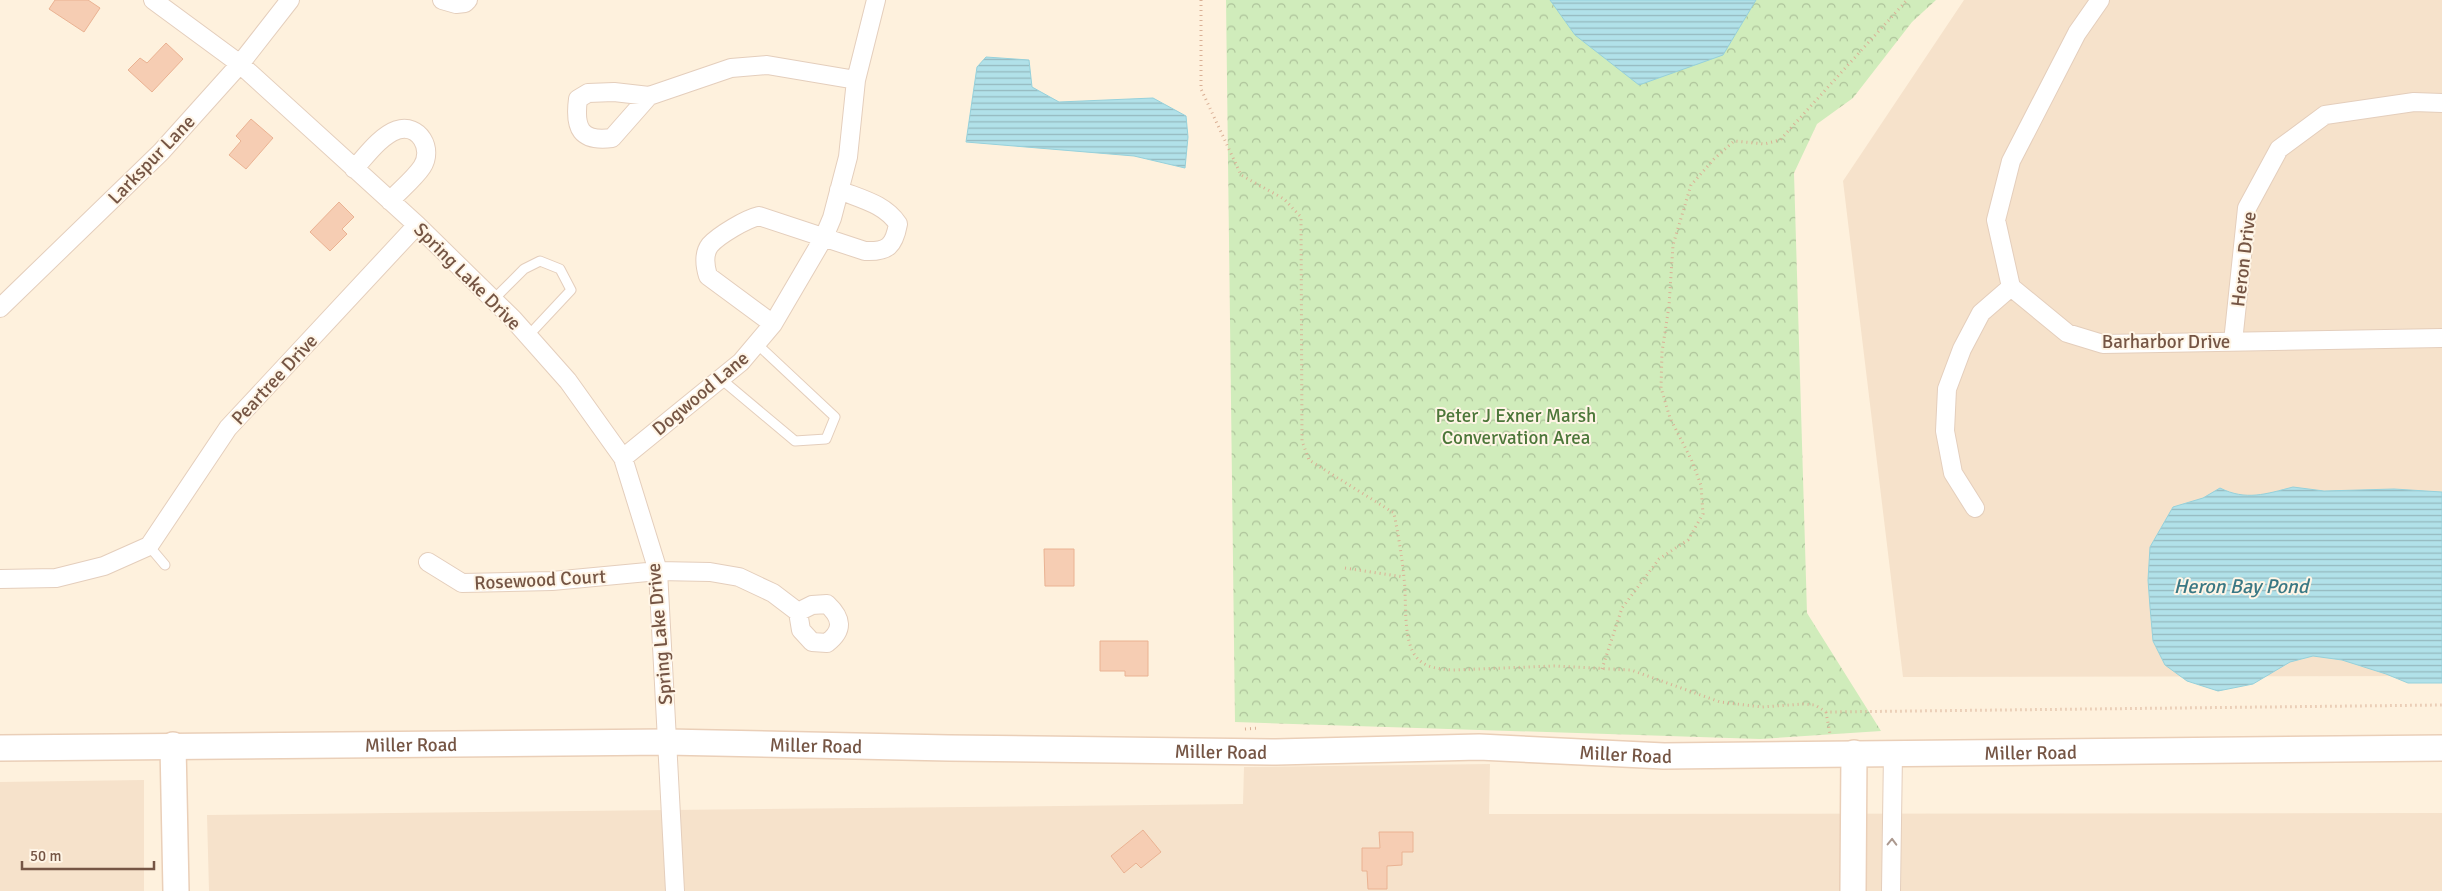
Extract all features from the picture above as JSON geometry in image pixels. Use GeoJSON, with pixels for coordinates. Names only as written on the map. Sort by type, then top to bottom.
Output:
{"type":"FeatureCollection","features":[{"type":"Feature","properties":{"kind":"street","name":"Spring Lake Drive"},"geometry":{"type":"LineString","coordinates":[[153,0],[240,64],[417,226],[493,300],[568,381],[623,458],[658,571],[675,891]]}},
{"type":"Feature","properties":{"kind":"street","name":"Larkspur Lane"},"geometry":{"type":"LineString","coordinates":[[0,308],[161,152],[240,64],[290,0]]}},
{"type":"Feature","properties":{"kind":"street"},"geometry":{"type":"LineString","coordinates":[[442,0],[456,4],[465,3],[468,0]]}},
{"type":"Feature","properties":{"kind":"street","name":"Dogwood Lane"},"geometry":{"type":"LineString","coordinates":[[623,458],[741,362],[773,324],[824,237],[832,218],[848,157],[856,80],[876,0]]}},
{"type":"Feature","properties":{"kind":"street"},"geometry":{"type":"LineString","coordinates":[[1975,508],[1953,473],[1945,431],[1947,389],[1962,349],[1981,313],[2011,287],[1996,220],[2011,160],[2077,33],[2100,0]]}},
{"type":"Feature","properties":{"kind":"street"},"geometry":{"type":"LineString","coordinates":[[649,96],[731,68],[749,66],[767,65],[856,80]]}},
{"type":"Feature","properties":{"kind":"street","name":"Heron Drive"},"geometry":{"type":"LineString","coordinates":[[2233,342],[2247,208],[2279,149],[2325,115],[2414,102],[2442,103]]}},
{"type":"Feature","properties":{"kind":"street"},"geometry":{"type":"LineString","coordinates":[[354,169],[385,136],[398,130],[413,130],[421,136],[426,145],[427,156],[422,166],[390,201]]}},
{"type":"Feature","properties":{"kind":"street"},"geometry":{"type":"LineString","coordinates":[[773,324],[708,276],[705,265],[710,245],[748,218],[759,216],[865,251],[878,252],[889,246],[895,239],[898,224],[891,214],[882,208],[840,190]]}},
{"type":"Feature","properties":{"kind":"street","name":"Peartree Drive"},"geometry":{"type":"LineString","coordinates":[[148,546],[228,428],[417,226]]}},
{"type":"Feature","properties":{"kind":"street","name":"Barharbor Drive"},"geometry":{"type":"LineString","coordinates":[[2011,287],[2067,332],[2103,344],[2442,338]]}},
{"type":"Feature","properties":{"kind":"street"},"geometry":{"type":"LineString","coordinates":[[0,579],[56,578],[104,566],[148,546]]}},
{"type":"Feature","properties":{"kind":"street","name":"Rosewood Court"},"geometry":{"type":"LineString","coordinates":[[428,562],[462,583],[552,580],[658,571],[710,572],[739,577],[773,593],[798,612]]}},
{"type":"Feature","properties":{"kind":"street","name":"Miller Road"},"geometry":{"type":"LineString","coordinates":[[0,748],[667,742],[1212,752],[1479,747],[1664,756],[2442,748]]}},
{"type":"Feature","properties":{"kind":"street"},"geometry":{"type":"LineString","coordinates":[[173,745],[176,891]]}},
{"type":"Feature","properties":{"kind":"street"},"geometry":{"type":"LineString","coordinates":[[1853,891],[1854,753]]}},
{"type":"Feature","properties":{"kind":"street"},"geometry":{"type":"LineString","coordinates":[[1891,891],[1893,753]]}},
{"type":"Feature","properties":{"kind":"lane"},"geometry":{"type":"LineString","coordinates":[[493,300],[524,269],[540,261],[560,269],[571,290],[528,336]]}},
{"type":"Feature","properties":{"kind":"lane"},"geometry":{"type":"LineString","coordinates":[[721,379],[794,441],[826,439],[835,417],[757,344]]}},
{"type":"Feature","properties":{"kind":"lane"},"geometry":{"type":"LineString","coordinates":[[148,546],[165,565]]}},
{"type":"Feature","properties":{"kind":"path"},"geometry":{"type":"LineString","coordinates":[[1201,0],[1202,89],[1241,174],[1284,198],[1301,217],[1302,441],[1308,460],[1394,513],[1404,577],[1408,634],[1411,647],[1417,658],[1431,667],[1452,670],[1554,666],[1631,670],[1733,704],[1762,707],[1815,705],[1826,712],[2442,704]]}},
{"type":"Feature","properties":{"kind":"path"},"geometry":{"type":"LineString","coordinates":[[1602,669],[1622,608],[1659,559],[1688,540],[1703,514],[1701,485],[1691,459],[1670,418],[1660,388],[1673,245],[1691,185],[1714,159],[1734,141],[1764,144],[1780,140],[1907,0]]}},
{"type":"Feature","properties":{"kind":"path"},"geometry":{"type":"LineString","coordinates":[[1345,568],[1404,577]]}},
{"type":"Feature","properties":{"kind":"shaded area"},"geometry":{"type":"Polygon","coordinates":[[[1964,0],[2442,0],[2442,676],[1903,677],[1843,181],[1964,0]]]}},
{"type":"Feature","properties":{"kind":"shaded area"},"geometry":{"type":"Polygon","coordinates":[[[1490,764],[1489,814],[2442,813],[2442,891],[209,891],[207,815],[1243,804],[1244,767],[1490,764]]]}},
{"type":"Feature","properties":{"kind":"shaded area"},"geometry":{"type":"Polygon","coordinates":[[[144,780],[144,891],[0,891],[0,782],[144,780]]]}},
{"type":"Feature","properties":{"kind":"green space","name":"Peter J Exner Marsh Convervation Area"},"geometry":{"type":"Polygon","coordinates":[[[1226,0],[1936,0],[1912,22],[1853,98],[1817,124],[1794,173],[1807,613],[1881,731],[1760,739],[1235,722],[1226,0]]]}},
{"type":"Feature","properties":{"kind":"water"},"geometry":{"type":"Polygon","coordinates":[[[1550,0],[1756,0],[1723,55],[1639,85],[1575,35],[1550,0]]]}},
{"type":"Feature","properties":{"kind":"water"},"geometry":{"type":"Polygon","coordinates":[[[986,57],[1029,60],[1032,87],[1059,102],[1153,98],[1186,116],[1188,137],[1185,168],[1134,156],[966,142],[977,67],[986,57]]]}},
{"type":"Feature","properties":{"kind":"water","name":"Heron Bay Pond"},"geometry":{"type":"Polygon","coordinates":[[[2293,487],[2324,491],[2394,489],[2442,492],[2442,683],[2408,683],[2342,660],[2313,656],[2290,662],[2253,684],[2218,691],[2187,681],[2165,665],[2153,641],[2148,580],[2150,547],[2173,507],[2203,498],[2220,488],[2239,494],[2256,495],[2293,487]]]}},
{"type":"Feature","properties":{"kind":"building"},"geometry":{"type":"Polygon","coordinates":[[[55,0],[88,0],[100,8],[84,32],[49,9],[55,0]]]}},
{"type":"Feature","properties":{"kind":"building"},"geometry":{"type":"Polygon","coordinates":[[[166,43],[183,59],[152,92],[128,70],[140,58],[147,63],[166,43]]]}},
{"type":"Feature","properties":{"kind":"building"},"geometry":{"type":"Polygon","coordinates":[[[251,119],[273,138],[246,169],[229,155],[241,141],[236,136],[251,119]]]}},
{"type":"Feature","properties":{"kind":"building"},"geometry":{"type":"Polygon","coordinates":[[[339,202],[354,217],[342,229],[347,234],[330,251],[310,232],[339,202]]]}},
{"type":"Feature","properties":{"kind":"building"},"geometry":{"type":"Polygon","coordinates":[[[1044,549],[1074,549],[1074,586],[1045,586],[1044,549]]]}},
{"type":"Feature","properties":{"kind":"building"},"geometry":{"type":"Polygon","coordinates":[[[1100,641],[1148,641],[1148,676],[1125,676],[1125,671],[1100,671],[1100,641]]]}},
{"type":"Feature","properties":{"kind":"building"},"geometry":{"type":"Polygon","coordinates":[[[1143,830],[1161,852],[1141,868],[1136,863],[1124,873],[1111,856],[1143,830]]]}},
{"type":"Feature","properties":{"kind":"building"},"geometry":{"type":"Polygon","coordinates":[[[1379,832],[1413,832],[1413,852],[1402,852],[1402,865],[1387,866],[1387,889],[1368,889],[1367,871],[1362,871],[1362,848],[1380,848],[1379,832]]]}}]}
